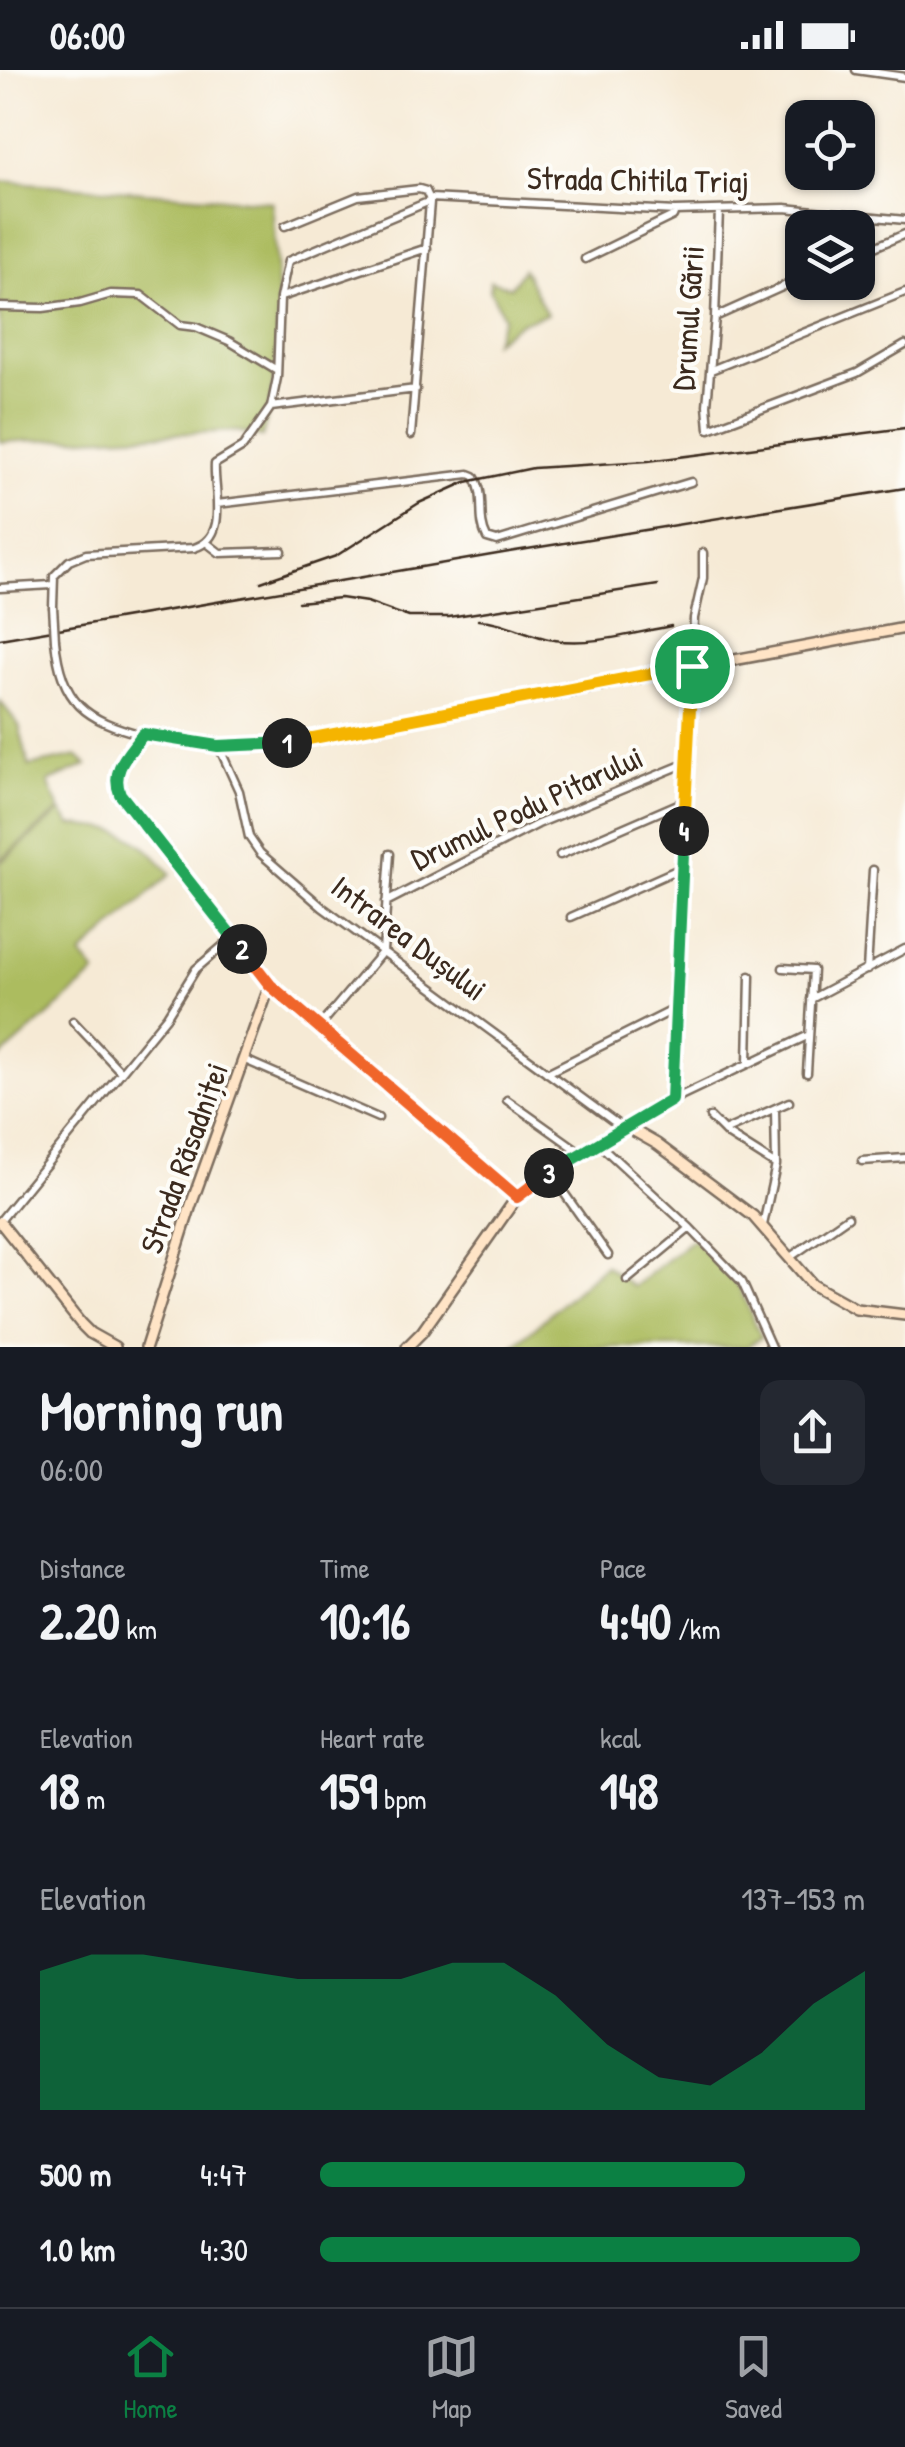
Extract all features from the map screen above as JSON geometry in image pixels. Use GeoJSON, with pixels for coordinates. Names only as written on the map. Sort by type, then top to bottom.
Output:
{"type":"FeatureCollection","features":[{"type":"Feature","properties":{"kind":"main road"},"geometry":{"type":"LineString","coordinates":[[270,985],[120,794],[115,780],[117,770],[143,734],[218,746],[295,742],[905,628]]}},
{"type":"Feature","properties":{"kind":"main road","name":"Strada Răsadniței"},"geometry":{"type":"LineString","coordinates":[[146,1347],[191,1204],[270,985]]}},
{"type":"Feature","properties":{"kind":"main road"},"geometry":{"type":"LineString","coordinates":[[407,1347],[422,1332],[517,1197],[550,1172],[626,1128],[657,1144],[763,1226],[807,1280],[844,1304],[870,1313],[904,1316]]}},
{"type":"Feature","properties":{"kind":"main road"},"geometry":{"type":"LineString","coordinates":[[0,1222],[90,1333],[115,1347]]}},
{"type":"Feature","properties":{"kind":"street"},"geometry":{"type":"LineString","coordinates":[[856,70],[905,76]]}},
{"type":"Feature","properties":{"kind":"street","name":"Strada Chitila Triaj"},"geometry":{"type":"LineString","coordinates":[[284,226],[358,196],[419,188],[430,199],[675,210],[795,208],[905,220]]}},
{"type":"Feature","properties":{"kind":"street"},"geometry":{"type":"LineString","coordinates":[[143,734],[100,722],[71,698],[62,679],[55,640],[52,586],[58,570],[80,556],[194,548],[207,542],[216,528],[215,464],[243,447],[271,407],[280,298],[288,261],[430,199],[411,434]]}},
{"type":"Feature","properties":{"kind":"street"},"geometry":{"type":"LineString","coordinates":[[584,258],[673,216],[675,210]]}},
{"type":"Feature","properties":{"kind":"street","name":"Drumul Gării"},"geometry":{"type":"LineString","coordinates":[[719,210],[707,405],[709,430],[857,372],[905,346]]}},
{"type":"Feature","properties":{"kind":"street"},"geometry":{"type":"LineString","coordinates":[[875,247],[905,234]]}},
{"type":"Feature","properties":{"kind":"street"},"geometry":{"type":"LineString","coordinates":[[280,298],[427,248]]}},
{"type":"Feature","properties":{"kind":"street"},"geometry":{"type":"LineString","coordinates":[[715,317],[785,286]]}},
{"type":"Feature","properties":{"kind":"street"},"geometry":{"type":"LineString","coordinates":[[711,370],[905,292]]}},
{"type":"Feature","properties":{"kind":"street"},"geometry":{"type":"LineString","coordinates":[[0,307],[42,308],[80,304],[111,294],[140,295],[180,325],[196,327],[236,344],[277,370]]}},
{"type":"Feature","properties":{"kind":"street"},"geometry":{"type":"LineString","coordinates":[[271,407],[416,388]]}},
{"type":"Feature","properties":{"kind":"street"},"geometry":{"type":"LineString","coordinates":[[217,504],[472,474],[483,494],[483,530],[488,538],[497,541],[690,482]]}},
{"type":"Feature","properties":{"kind":"street"},"geometry":{"type":"LineString","coordinates":[[207,542],[220,553],[282,552]]}},
{"type":"Feature","properties":{"kind":"street"},"geometry":{"type":"LineString","coordinates":[[672,1100],[694,618],[703,578],[703,552]]}},
{"type":"Feature","properties":{"kind":"street"},"geometry":{"type":"LineString","coordinates":[[0,588],[52,586]]}},
{"type":"Feature","properties":{"kind":"street","name":"Intrarea Dușului"},"geometry":{"type":"LineString","coordinates":[[218,746],[240,791],[250,837],[260,854],[322,907],[626,1128]]}},
{"type":"Feature","properties":{"kind":"street","name":"Drumul Podu Pitarului"},"geometry":{"type":"LineString","coordinates":[[386,902],[538,824],[689,762]]}},
{"type":"Feature","properties":{"kind":"street"},"geometry":{"type":"LineString","coordinates":[[560,855],[687,800]]}},
{"type":"Feature","properties":{"kind":"street"},"geometry":{"type":"LineString","coordinates":[[319,1027],[383,952],[390,854]]}},
{"type":"Feature","properties":{"kind":"street"},"geometry":{"type":"LineString","coordinates":[[571,917],[682,868]]}},
{"type":"Feature","properties":{"kind":"street"},"geometry":{"type":"LineString","coordinates":[[866,970],[873,870]]}},
{"type":"Feature","properties":{"kind":"street"},"geometry":{"type":"LineString","coordinates":[[0,1222],[166,1016],[196,969],[233,937]]}},
{"type":"Feature","properties":{"kind":"street"},"geometry":{"type":"LineString","coordinates":[[811,1000],[905,949]]}},
{"type":"Feature","properties":{"kind":"street"},"geometry":{"type":"LineString","coordinates":[[783,968],[814,970],[807,1072]]}},
{"type":"Feature","properties":{"kind":"street"},"geometry":{"type":"LineString","coordinates":[[748,1063],[750,976]]}},
{"type":"Feature","properties":{"kind":"street"},"geometry":{"type":"LineString","coordinates":[[270,985],[517,1197]]}},
{"type":"Feature","properties":{"kind":"street"},"geometry":{"type":"LineString","coordinates":[[547,1074],[675,1010]]}},
{"type":"Feature","properties":{"kind":"street"},"geometry":{"type":"LineString","coordinates":[[73,1021],[121,1072]]}},
{"type":"Feature","properties":{"kind":"street"},"geometry":{"type":"LineString","coordinates":[[626,1128],[672,1100],[807,1036]]}},
{"type":"Feature","properties":{"kind":"street"},"geometry":{"type":"LineString","coordinates":[[245,1060],[378,1118]]}},
{"type":"Feature","properties":{"kind":"street"},"geometry":{"type":"LineString","coordinates":[[507,1100],[583,1154]]}},
{"type":"Feature","properties":{"kind":"street"},"geometry":{"type":"LineString","coordinates":[[724,1131],[789,1102]]}},
{"type":"Feature","properties":{"kind":"street"},"geometry":{"type":"LineString","coordinates":[[763,1226],[776,1165],[775,1108]]}},
{"type":"Feature","properties":{"kind":"street"},"geometry":{"type":"LineString","coordinates":[[710,1118],[776,1165]]}},
{"type":"Feature","properties":{"kind":"street"},"geometry":{"type":"LineString","coordinates":[[599,1144],[742,1282],[771,1347]]}},
{"type":"Feature","properties":{"kind":"street"},"geometry":{"type":"LineString","coordinates":[[862,1162],[905,1158]]}},
{"type":"Feature","properties":{"kind":"street"},"geometry":{"type":"LineString","coordinates":[[550,1172],[608,1255]]}},
{"type":"Feature","properties":{"kind":"street"},"geometry":{"type":"LineString","coordinates":[[790,1258],[848,1217]]}},
{"type":"Feature","properties":{"kind":"street"},"geometry":{"type":"LineString","coordinates":[[627,1280],[690,1228]]}},
{"type":"Feature","properties":{"kind":"street"},"geometry":{"type":"LineString","coordinates":[[904,1316],[905,1305]]}},
{"type":"Feature","properties":{"kind":"green space"},"geometry":{"type":"Polygon","coordinates":[[[0,181],[272,202],[276,350],[262,437],[236,431],[0,442],[0,181]]]}},
{"type":"Feature","properties":{"kind":"green space"},"geometry":{"type":"Polygon","coordinates":[[[523,269],[547,314],[522,322],[494,341],[504,317],[490,290],[490,281],[511,287],[523,269]]]}},
{"type":"Feature","properties":{"kind":"green space"},"geometry":{"type":"Polygon","coordinates":[[[0,701],[19,725],[29,766],[77,756],[87,765],[48,782],[60,810],[0,860],[0,701]]]}},
{"type":"Feature","properties":{"kind":"green space"},"geometry":{"type":"Polygon","coordinates":[[[61,811],[71,825],[128,836],[171,874],[81,955],[96,973],[0,1058],[0,863],[61,811]]]}},
{"type":"Feature","properties":{"kind":"green space"},"geometry":{"type":"Polygon","coordinates":[[[693,1239],[739,1287],[761,1337],[746,1347],[513,1347],[605,1265],[633,1287],[693,1239]]]}},
{"type":"Feature","properties":{"kind":"railway"},"geometry":{"type":"LineString","coordinates":[[261,582],[336,556],[419,503],[466,482],[533,468],[648,461],[905,428]]}},
{"type":"Feature","properties":{"kind":"railway"},"geometry":{"type":"LineString","coordinates":[[0,639],[905,488]]}},
{"type":"Feature","properties":{"kind":"railway"},"geometry":{"type":"LineString","coordinates":[[298,602],[340,598],[367,602],[409,617],[449,617],[658,585]]}},
{"type":"Feature","properties":{"kind":"railway"},"geometry":{"type":"LineString","coordinates":[[478,620],[568,641],[612,638],[671,626]]}},
{"type":"Feature","properties":{"kind":"route"},"geometry":{"type":"LineString","coordinates":[[692,666],[672,1100],[550,1172],[517,1197],[270,985],[120,794],[115,780],[117,770],[143,734],[218,746],[263,746],[692,666]]}}]}
